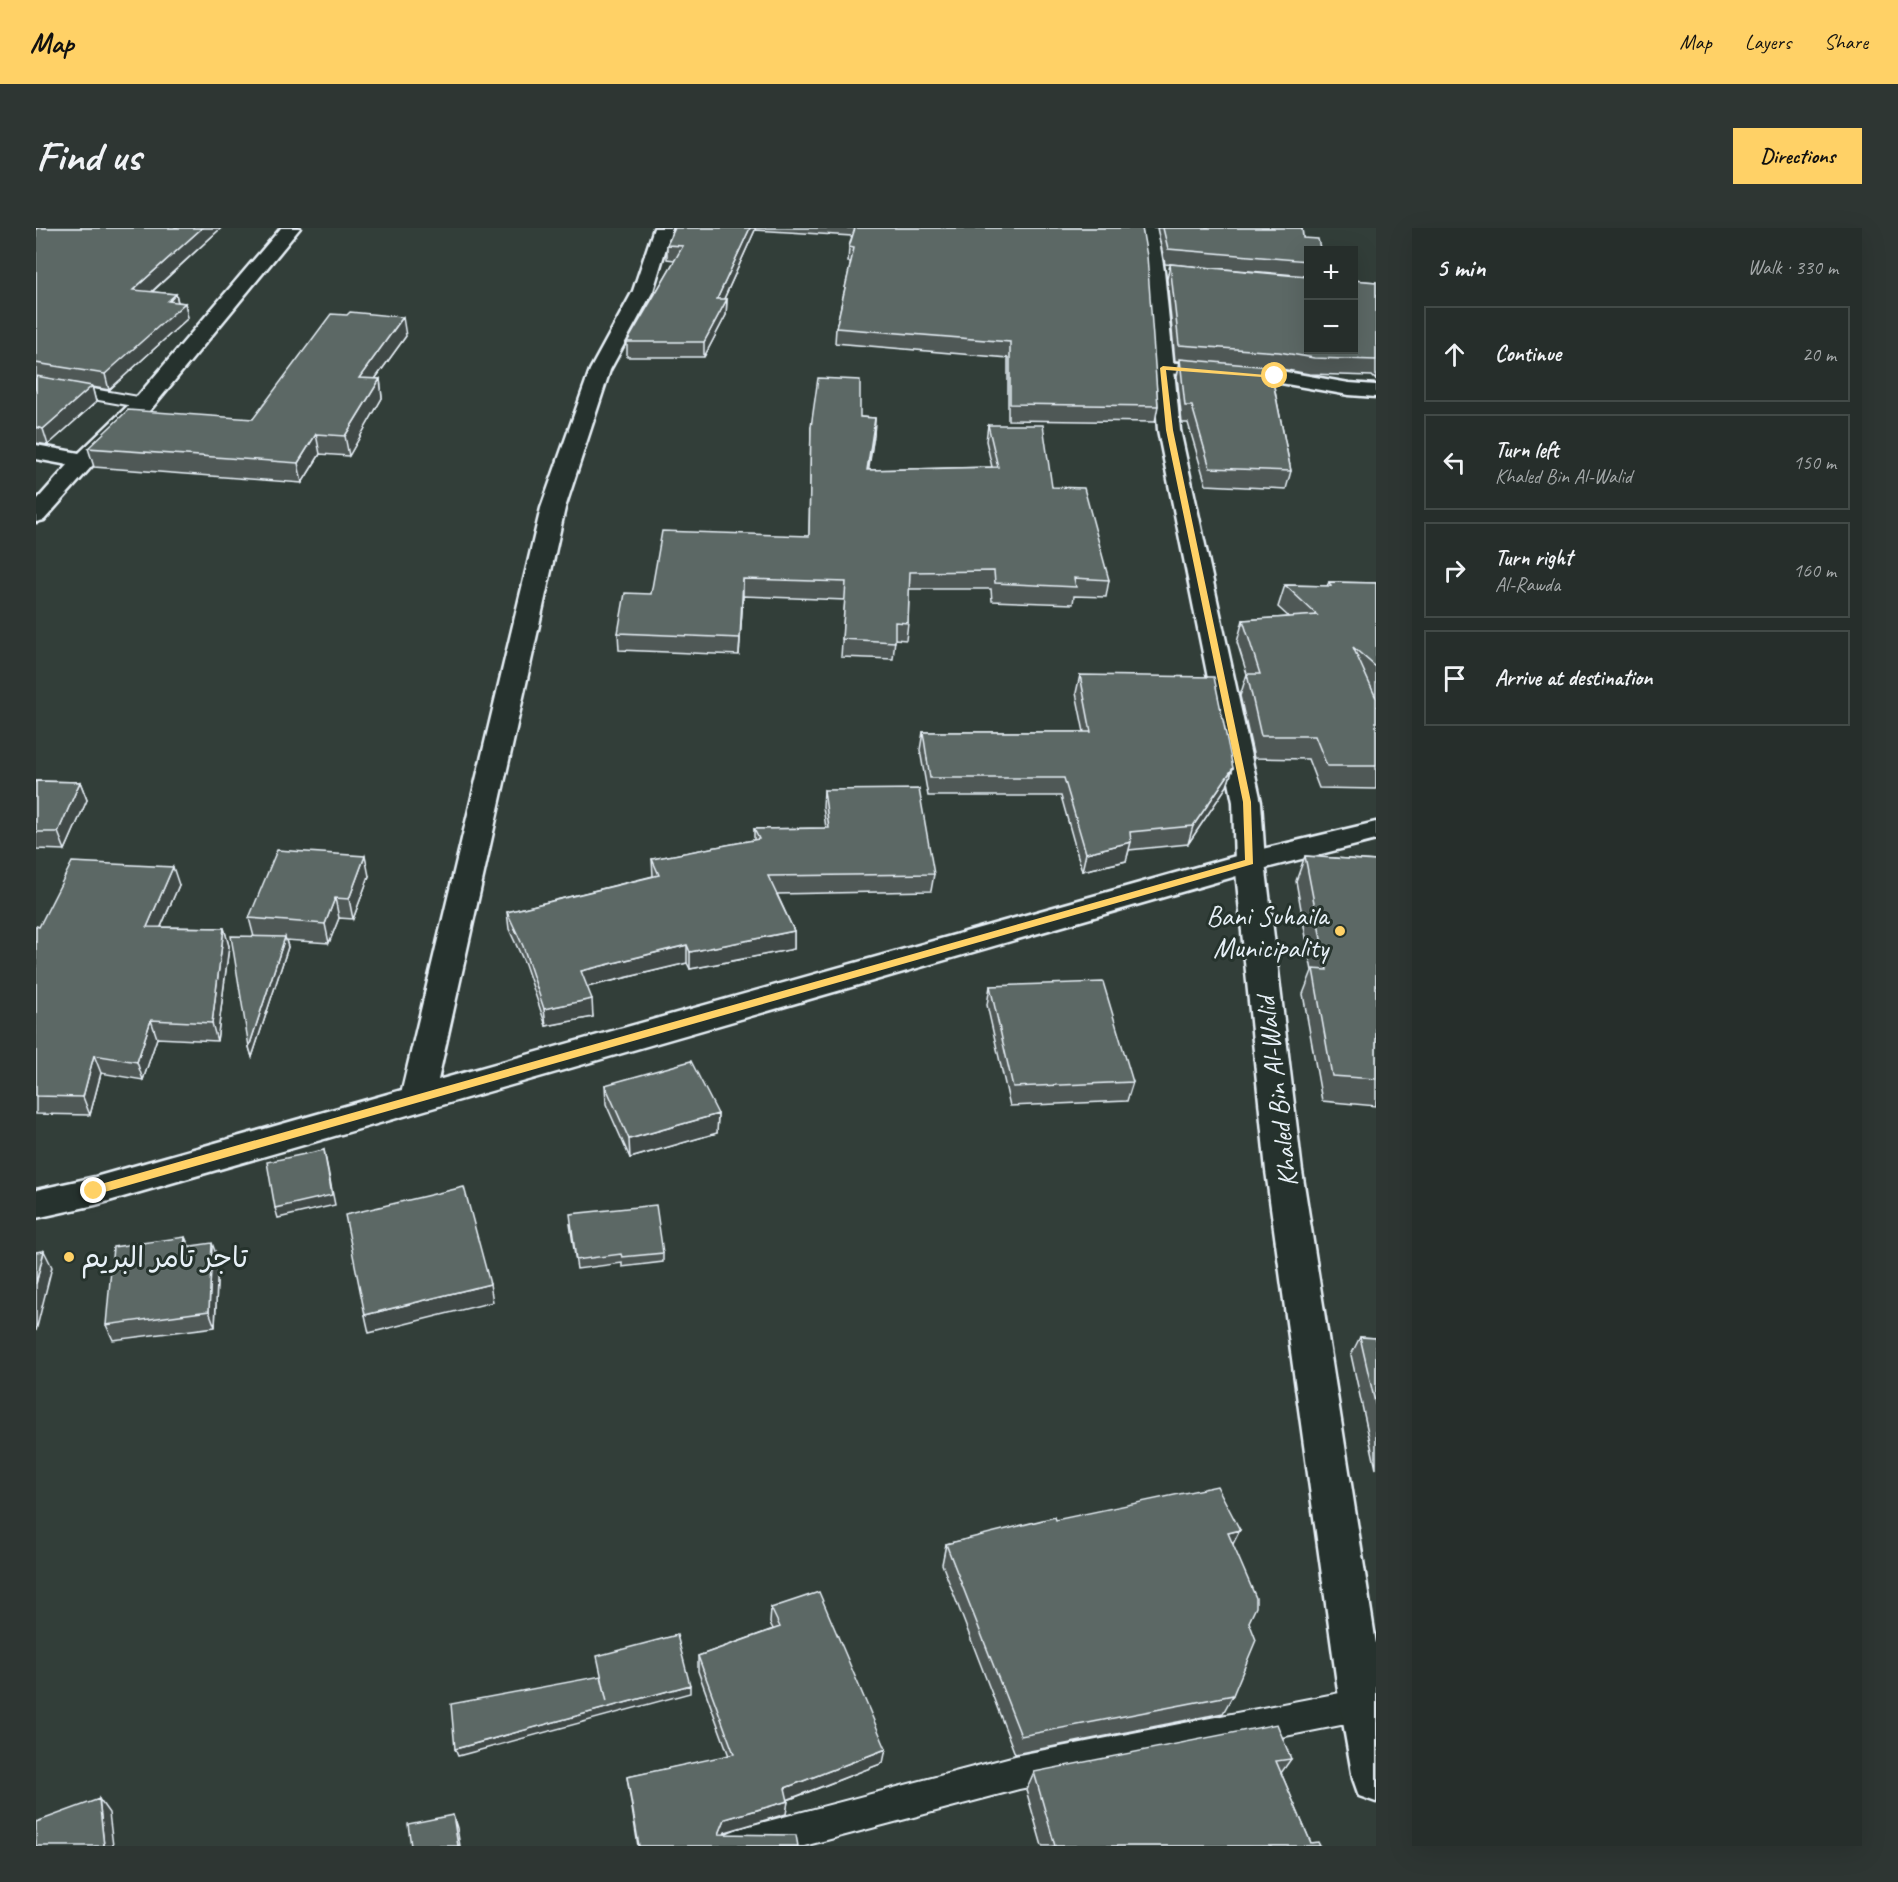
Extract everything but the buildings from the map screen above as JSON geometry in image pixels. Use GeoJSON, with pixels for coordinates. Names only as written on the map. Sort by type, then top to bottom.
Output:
{"type":"FeatureCollection","features":[{"type":"Feature","properties":{"kind":"street"},"geometry":{"type":"LineString","coordinates":[[36,515],[84,461],[144,403],[291,228]]}},
{"type":"Feature","properties":{"kind":"street"},"geometry":{"type":"LineString","coordinates":[[417,1099],[554,508],[600,370],[643,291],[663,228]]}},
{"type":"Feature","properties":{"kind":"street","name":"Khaled Bin Al-Walid"},"geometry":{"type":"LineString","coordinates":[[1148,228],[1167,272],[1163,368],[1169,430],[1247,802],[1250,862],[1284,1171],[1369,1703],[1376,1779]]}},
{"type":"Feature","properties":{"kind":"street"},"geometry":{"type":"LineString","coordinates":[[1163,368],[1275,376],[1349,389],[1376,391]]}},
{"type":"Feature","properties":{"kind":"street"},"geometry":{"type":"LineString","coordinates":[[36,452],[84,461]]}},
{"type":"Feature","properties":{"kind":"street"},"geometry":{"type":"LineString","coordinates":[[36,1204],[94,1191],[1250,862],[1376,831]]}},
{"type":"Feature","properties":{"kind":"lane"},"geometry":{"type":"LineString","coordinates":[[36,384],[144,403]]}},
{"type":"Feature","properties":{"kind":"lane"},"geometry":{"type":"LineString","coordinates":[[738,1846],[1019,1772],[1369,1703]]}},
{"type":"Feature","properties":{"kind":"place","name":"Bani Suhaila Municipality"},"geometry":{"type":"Point","coordinates":[1340,931]}},
{"type":"Feature","properties":{"kind":"place","name":"تاجر تامر البريم"},"geometry":{"type":"Point","coordinates":[69,1257]}},
{"type":"Feature","properties":{"kind":"route"},"geometry":{"type":"LineString","coordinates":[[94,1191],[1250,862],[1247,802],[1169,430],[1163,368],[1275,376]]}}]}
